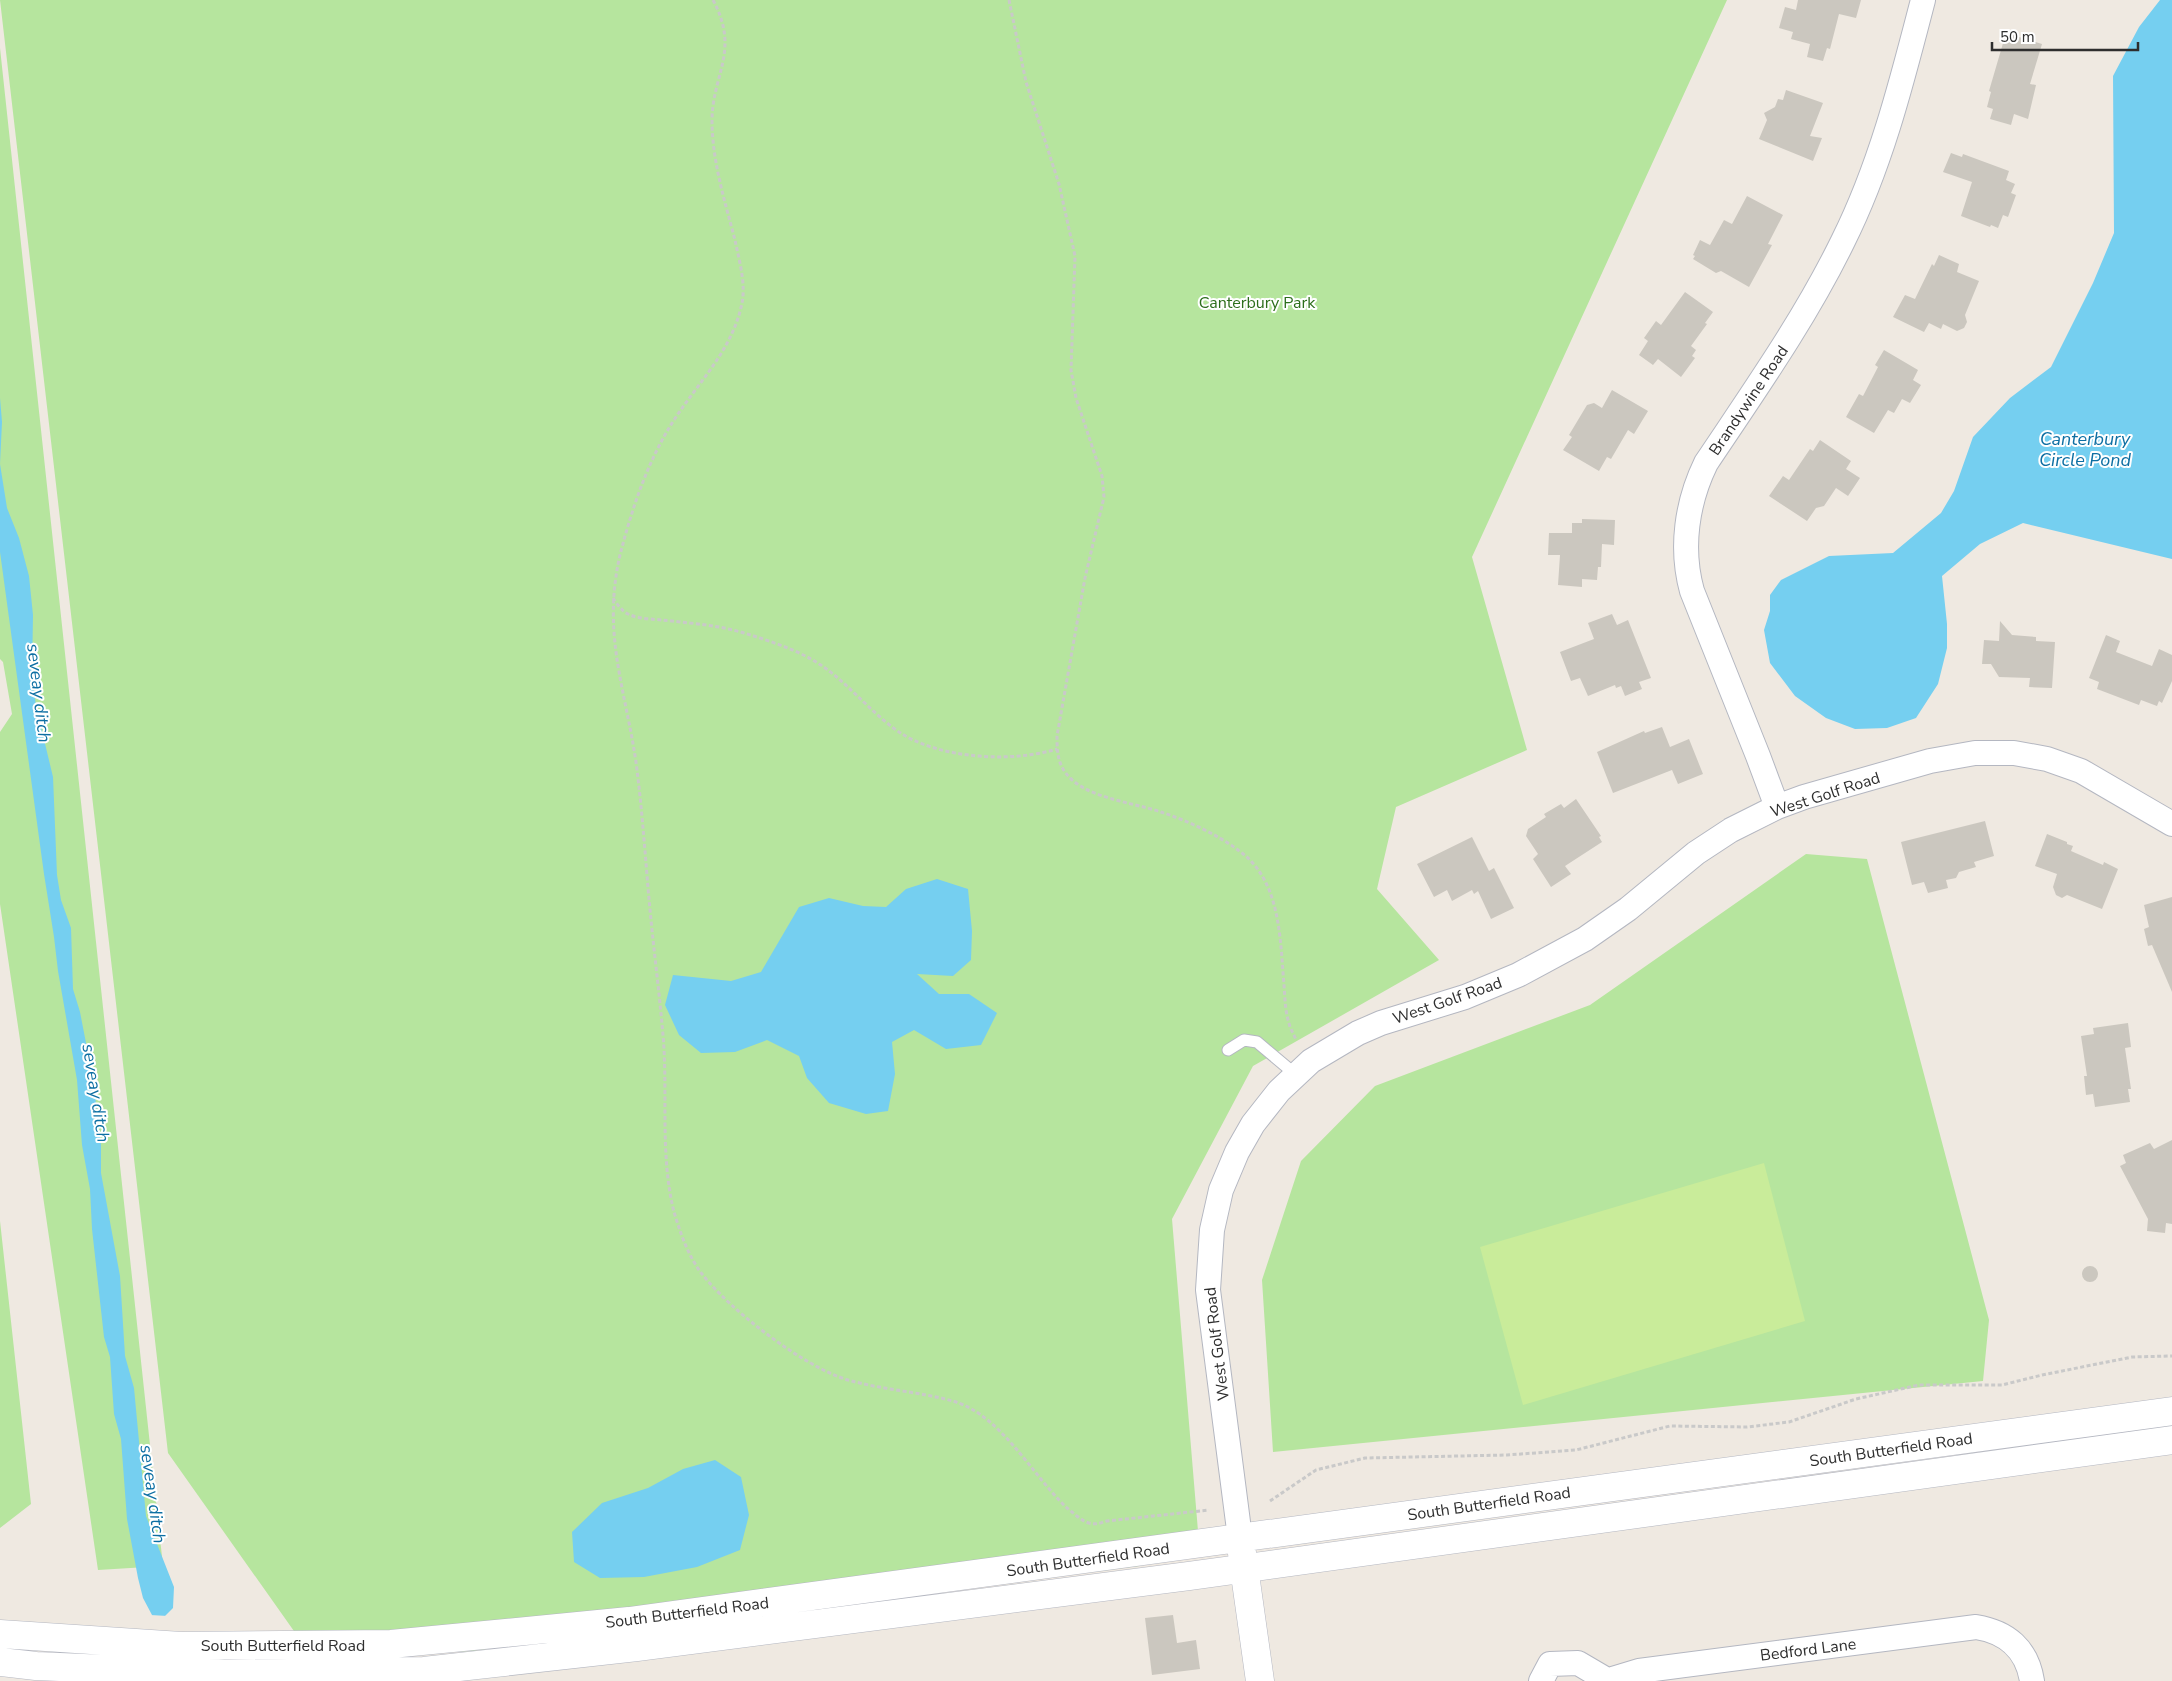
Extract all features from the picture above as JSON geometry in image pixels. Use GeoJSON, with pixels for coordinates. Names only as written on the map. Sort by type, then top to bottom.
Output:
{"type":"FeatureCollection","features":[{"type":"Feature","properties":{"kind":"main road","name":"South Butterfield Road"},"geometry":{"type":"LineString","coordinates":[[0,1662],[36,1666],[224,1674],[433,1670],[636,1647],[2172,1411]]}},
{"type":"Feature","properties":{"kind":"main road","name":"South Butterfield Road"},"geometry":{"type":"LineString","coordinates":[[0,1634],[170,1645],[391,1644],[549,1629],[1242,1553],[2172,1440]]}},
{"type":"Feature","properties":{"kind":"main road","name":"West Golf Road"},"geometry":{"type":"LineString","coordinates":[[1242,1553],[1260,1681]]}},
{"type":"Feature","properties":{"kind":"street","name":"Brandywine Road"},"geometry":{"type":"LineString","coordinates":[[1776,807],[1758,756],[1692,591],[1688,577],[1686,552],[1689,511],[1697,482],[1706,463],[1786,344],[1844,240],[1867,185],[1886,132],[1923,0]]}},
{"type":"Feature","properties":{"kind":"street","name":"West Golf Road"},"geometry":{"type":"LineString","coordinates":[[1242,1553],[1208,1290],[1212,1230],[1221,1190],[1236,1152],[1258,1118],[1279,1091],[1311,1060],[1358,1033],[1381,1023],[1466,997],[1518,975],[1585,939],[1628,909],[1696,853],[1731,830],[1776,807],[1804,797],[1930,761],[1975,753],[2014,753],[2047,759],[2081,771],[2172,824]]}},
{"type":"Feature","properties":{"kind":"street","name":"Bedford Lane"},"geometry":{"type":"LineString","coordinates":[[1606,1681],[1639,1671],[1976,1628],[1992,1630],[2010,1640],[2020,1651],[2030,1670],[2032,1681]]}},
{"type":"Feature","properties":{"kind":"street"},"geometry":{"type":"LineString","coordinates":[[1541,1681],[1550,1664],[1578,1663],[1606,1681]]}},
{"type":"Feature","properties":{"kind":"lane"},"geometry":{"type":"LineString","coordinates":[[1228,1050],[1244,1040],[1257,1042],[1295,1074]]}},
{"type":"Feature","properties":{"kind":"path"},"geometry":{"type":"LineString","coordinates":[[713,0],[723,20],[726,37],[725,53],[712,114],[715,160],[742,279],[743,300],[729,340],[708,375],[672,423],[660,443],[631,519],[620,557],[613,597],[616,660],[635,756],[663,1031],[668,1172],[673,1207],[685,1244],[700,1272],[725,1298],[752,1323],[789,1349],[843,1379],[959,1403],[994,1426],[1059,1500],[1087,1522],[1097,1524],[1107,1521],[1209,1510]]}},
{"type":"Feature","properties":{"kind":"path"},"geometry":{"type":"LineString","coordinates":[[1009,0],[1026,82],[1058,184],[1075,256],[1071,370],[1076,398],[1102,476],[1104,497],[1085,578],[1057,736],[1060,764],[1066,773],[1089,791],[1161,812],[1188,823],[1241,851],[1256,864],[1268,885],[1279,927],[1285,1005],[1288,1023],[1296,1040]]}},
{"type":"Feature","properties":{"kind":"path"},"geometry":{"type":"LineString","coordinates":[[613,597],[629,615],[741,632],[777,644],[812,659],[841,680],[899,732],[919,743],[943,750],[991,756],[1038,755],[1057,749]]}},
{"type":"Feature","properties":{"kind":"path"},"geometry":{"type":"LineString","coordinates":[[1270,1501],[1316,1470],[1365,1458],[1507,1455],[1576,1450],[1670,1426],[1747,1427],[1789,1422],[1856,1399],[1919,1385],[2002,1386],[2042,1375],[2132,1357],[2172,1356]]}},
{"type":"Feature","properties":{"kind":"green space","name":"Canterbury Park"},"geometry":{"type":"Polygon","coordinates":[[[0,0],[1727,0],[1472,557],[1527,750],[1396,807],[1377,889],[1439,960],[1253,1066],[1172,1219],[1198,1531],[1135,1540],[1139,1566],[471,1651],[313,1658],[168,1453],[0,0]]]}},
{"type":"Feature","properties":{"kind":"green space"},"geometry":{"type":"Polygon","coordinates":[[[0,48],[163,1566],[98,1570],[0,904],[0,732],[12,714],[3,662],[0,659],[0,48]]]}},
{"type":"Feature","properties":{"kind":"green space"},"geometry":{"type":"Polygon","coordinates":[[[1806,854],[1867,859],[1989,1320],[1983,1381],[1273,1452],[1262,1280],[1301,1161],[1375,1086],[1590,1005],[1806,854]]]}},
{"type":"Feature","properties":{"kind":"green space"},"geometry":{"type":"Polygon","coordinates":[[[1764,1163],[1805,1321],[1523,1405],[1480,1247],[1764,1163]]]}},
{"type":"Feature","properties":{"kind":"green space"},"geometry":{"type":"Polygon","coordinates":[[[0,1221],[31,1504],[0,1528],[0,1221]]]}},
{"type":"Feature","properties":{"kind":"water","name":"Canterbury Circle Pond"},"geometry":{"type":"Polygon","coordinates":[[[2160,0],[2172,0],[2172,559],[2023,523],[1980,544],[1942,576],[1947,624],[1947,648],[1938,684],[1916,718],[1887,728],[1855,729],[1826,718],[1795,696],[1770,663],[1764,630],[1770,611],[1770,595],[1781,580],[1829,556],[1893,553],[1941,513],[1954,491],[1973,437],[2010,398],[2051,367],[2093,283],[2114,233],[2113,76],[2139,27],[2160,0]]]}},
{"type":"Feature","properties":{"kind":"water"},"geometry":{"type":"Polygon","coordinates":[[[0,398],[2,422],[0,464],[0,398]]]}},
{"type":"Feature","properties":{"kind":"water"},"geometry":{"type":"Polygon","coordinates":[[[0,464],[7,508],[19,538],[29,576],[33,615],[32,674],[36,706],[53,777],[57,875],[61,900],[71,928],[73,989],[80,1012],[93,1079],[101,1145],[101,1173],[120,1276],[125,1356],[134,1388],[146,1516],[174,1587],[173,1608],[165,1616],[162,1681],[146,1681],[152,1615],[143,1598],[127,1519],[121,1439],[114,1414],[110,1357],[104,1337],[92,1229],[90,1189],[82,1145],[77,1080],[58,971],[0,552],[0,464]]]}},
{"type":"Feature","properties":{"kind":"water"},"geometry":{"type":"Polygon","coordinates":[[[937,879],[968,889],[972,931],[971,960],[953,976],[917,974],[939,994],[969,994],[997,1013],[981,1045],[946,1049],[914,1030],[892,1042],[895,1074],[888,1111],[866,1114],[829,1103],[807,1078],[799,1056],[767,1040],[735,1052],[701,1053],[679,1035],[665,1005],[673,975],[731,981],[761,972],[799,907],[829,898],[863,906],[886,907],[906,889],[937,879]]]}},
{"type":"Feature","properties":{"kind":"water"},"geometry":{"type":"Polygon","coordinates":[[[715,1460],[741,1477],[749,1515],[740,1550],[697,1567],[644,1577],[600,1578],[574,1562],[572,1532],[602,1503],[648,1488],[683,1469],[715,1460]]]}},
{"type":"Feature","properties":{"kind":"pier"},"geometry":{"type":"Polygon","coordinates":[[[150,1615],[168,1616],[164,1681],[144,1681],[150,1615]]]}},
{"type":"Feature","properties":{"kind":"building"},"geometry":{"type":"Polygon","coordinates":[[[1798,0],[1861,0],[1856,18],[1839,14],[1830,49],[1827,48],[1823,61],[1807,57],[1810,44],[1791,39],[1793,32],[1779,28],[1785,7],[1796,10],[1798,0]]]}},
{"type":"Feature","properties":{"kind":"building"},"geometry":{"type":"Polygon","coordinates":[[[2006,33],[2042,44],[2030,84],[2036,85],[2028,119],[2014,114],[2011,125],[1990,119],[1993,109],[1987,107],[1991,92],[1989,91],[2006,33]]]}},
{"type":"Feature","properties":{"kind":"building"},"geometry":{"type":"Polygon","coordinates":[[[1786,90],[1823,103],[1810,136],[1822,138],[1813,161],[1759,139],[1767,120],[1764,113],[1775,107],[1778,99],[1783,100],[1786,90]]]}},
{"type":"Feature","properties":{"kind":"building"},"geometry":{"type":"Polygon","coordinates":[[[1951,153],[1962,157],[1963,154],[2009,171],[2006,180],[2015,184],[2011,193],[2016,195],[2008,217],[2003,215],[1998,228],[1991,225],[1990,227],[1961,216],[1972,182],[1943,172],[1951,153]]]}},
{"type":"Feature","properties":{"kind":"building"},"geometry":{"type":"Polygon","coordinates":[[[1747,196],[1783,215],[1768,244],[1772,245],[1749,287],[1721,271],[1716,273],[1693,259],[1700,240],[1710,245],[1724,220],[1732,224],[1747,196]]]}},
{"type":"Feature","properties":{"kind":"building"},"geometry":{"type":"Polygon","coordinates":[[[1939,255],[1959,264],[1957,272],[1979,281],[1965,315],[1967,322],[1964,328],[1957,331],[1943,324],[1941,329],[1929,323],[1924,332],[1893,317],[1905,295],[1915,299],[1932,264],[1934,266],[1939,255]]]}},
{"type":"Feature","properties":{"kind":"building"},"geometry":{"type":"Polygon","coordinates":[[[1685,292],[1713,312],[1691,346],[1696,350],[1692,356],[1695,358],[1681,377],[1658,359],[1653,365],[1639,355],[1648,341],[1644,338],[1656,321],[1661,325],[1685,292]]]}},
{"type":"Feature","properties":{"kind":"building"},"geometry":{"type":"Polygon","coordinates":[[[1884,350],[1918,370],[1913,380],[1921,385],[1910,403],[1902,399],[1894,413],[1888,410],[1874,433],[1846,417],[1859,394],[1863,396],[1878,367],[1875,365],[1884,350]]]}},
{"type":"Feature","properties":{"kind":"building"},"geometry":{"type":"Polygon","coordinates":[[[1612,390],[1648,411],[1634,434],[1628,430],[1611,459],[1607,457],[1599,471],[1563,450],[1572,437],[1569,435],[1587,405],[1594,403],[1602,408],[1612,390]]]}},
{"type":"Feature","properties":{"kind":"building"},"geometry":{"type":"Polygon","coordinates":[[[1820,440],[1851,461],[1846,469],[1860,478],[1848,496],[1836,488],[1824,506],[1816,508],[1807,521],[1769,496],[1783,476],[1789,480],[1810,449],[1813,451],[1820,440]]]}},
{"type":"Feature","properties":{"kind":"building"},"geometry":{"type":"Polygon","coordinates":[[[1582,519],[1615,520],[1614,545],[1602,544],[1601,567],[1598,567],[1597,580],[1582,579],[1582,587],[1558,585],[1560,555],[1548,555],[1549,533],[1572,533],[1572,523],[1582,523],[1582,519]]]}},
{"type":"Feature","properties":{"kind":"building"},"geometry":{"type":"Polygon","coordinates":[[[1612,614],[1617,625],[1628,620],[1651,678],[1639,682],[1642,689],[1625,696],[1621,686],[1616,688],[1615,685],[1588,696],[1580,678],[1571,681],[1560,652],[1594,639],[1588,623],[1612,614]]]}},
{"type":"Feature","properties":{"kind":"building"},"geometry":{"type":"Polygon","coordinates":[[[2000,621],[2012,635],[2036,637],[2036,641],[2055,642],[2052,688],[2029,687],[2030,678],[1999,677],[1991,664],[1982,664],[1984,640],[1999,641],[2000,621]]]}},
{"type":"Feature","properties":{"kind":"building"},"geometry":{"type":"Polygon","coordinates":[[[2106,635],[2120,641],[2116,652],[2152,666],[2159,649],[2172,655],[2172,681],[2162,703],[2159,701],[2157,706],[2141,700],[2139,705],[2097,689],[2099,682],[2089,678],[2106,635]]]}},
{"type":"Feature","properties":{"kind":"building"},"geometry":{"type":"Polygon","coordinates":[[[1662,727],[1670,747],[1689,739],[1703,774],[1678,784],[1672,770],[1613,793],[1597,752],[1644,731],[1645,733],[1662,727]]]}},
{"type":"Feature","properties":{"kind":"building"},"geometry":{"type":"Polygon","coordinates":[[[1576,799],[1601,836],[1599,837],[1602,842],[1565,866],[1571,874],[1551,887],[1533,859],[1538,854],[1526,836],[1528,829],[1546,817],[1544,814],[1561,804],[1564,808],[1576,799]]]}},
{"type":"Feature","properties":{"kind":"building"},"geometry":{"type":"Polygon","coordinates":[[[1985,821],[1994,856],[1974,862],[1976,867],[1959,872],[1956,878],[1946,880],[1948,888],[1928,893],[1924,882],[1912,885],[1901,842],[1985,821]]]}},
{"type":"Feature","properties":{"kind":"building"},"geometry":{"type":"Polygon","coordinates":[[[2047,834],[2073,846],[2071,851],[2103,865],[2104,862],[2118,869],[2102,909],[2067,895],[2062,898],[2056,895],[2053,887],[2057,874],[2035,866],[2047,834]]]}},
{"type":"Feature","properties":{"kind":"building"},"geometry":{"type":"Polygon","coordinates":[[[1472,837],[1489,871],[1494,868],[1514,908],[1491,919],[1478,891],[1474,894],[1472,890],[1452,901],[1447,890],[1434,897],[1417,864],[1472,837]]]}},
{"type":"Feature","properties":{"kind":"building"},"geometry":{"type":"Polygon","coordinates":[[[2172,897],[2172,992],[2152,945],[2148,946],[2144,929],[2149,927],[2144,905],[2172,897]]]}},
{"type":"Feature","properties":{"kind":"building"},"geometry":{"type":"Polygon","coordinates":[[[2128,1023],[2131,1047],[2125,1048],[2131,1089],[2128,1089],[2130,1102],[2095,1107],[2093,1094],[2086,1095],[2084,1076],[2087,1076],[2081,1036],[2094,1034],[2093,1028],[2128,1023]]]}},
{"type":"Feature","properties":{"kind":"building"},"geometry":{"type":"Polygon","coordinates":[[[2172,1140],[2172,1224],[2166,1223],[2165,1233],[2147,1231],[2148,1219],[2120,1166],[2126,1163],[2123,1155],[2150,1143],[2154,1149],[2172,1140]]]}},
{"type":"Feature","properties":{"kind":"building"},"geometry":{"type":"Polygon","coordinates":[[[2090,1266],[2096,1268],[2098,1274],[2096,1280],[2090,1282],[2084,1280],[2082,1274],[2084,1268],[2090,1266]]]}},
{"type":"Feature","properties":{"kind":"building"},"geometry":{"type":"Polygon","coordinates":[[[1173,1615],[1177,1643],[1196,1640],[1200,1669],[1152,1675],[1145,1618],[1173,1615]]]}},
{"type":"Feature","properties":{"kind":"water label","name":"seveay ditch"},"geometry":{"type":"Point","coordinates":[39,693]}},
{"type":"Feature","properties":{"kind":"water label","name":"seveay ditch"},"geometry":{"type":"Point","coordinates":[96,1093]}},
{"type":"Feature","properties":{"kind":"water label","name":"seveay ditch"},"geometry":{"type":"Point","coordinates":[153,1494]}}]}
